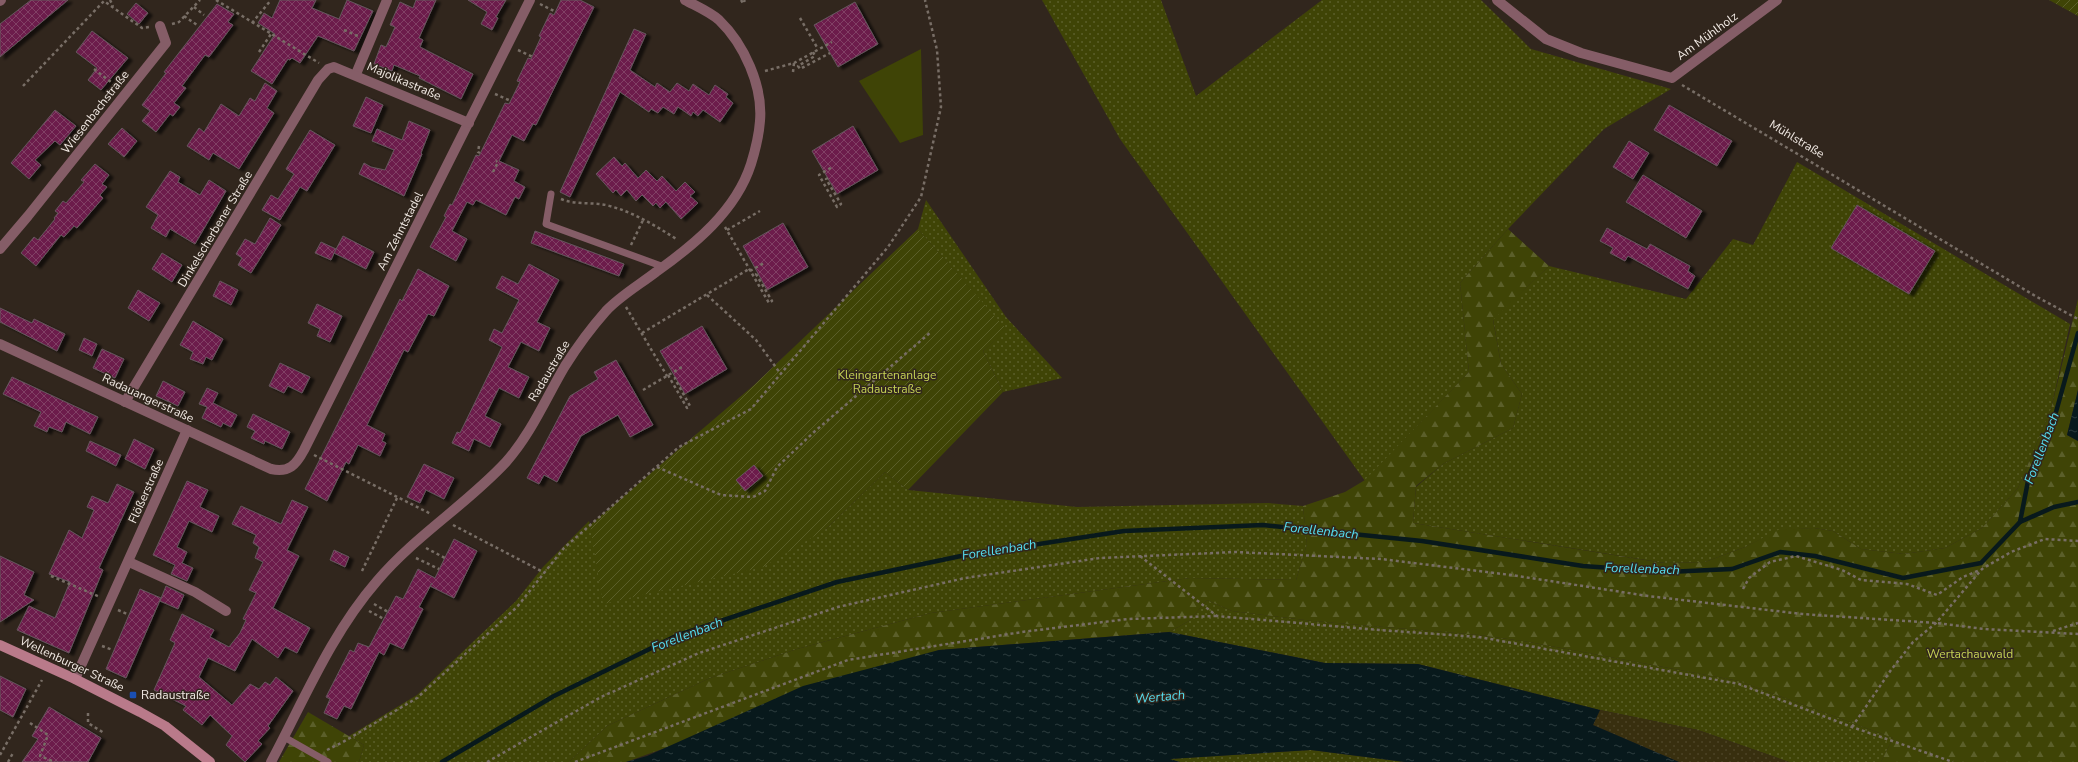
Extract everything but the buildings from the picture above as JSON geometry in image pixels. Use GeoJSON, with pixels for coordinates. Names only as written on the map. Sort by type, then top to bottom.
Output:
{"type":"FeatureCollection","features":[{"type":"Feature","properties":{"kind":"street"},"geometry":{"type":"LineString","coordinates":[[356,74],[387,0]]}},
{"type":"Feature","properties":{"kind":"street","name":"Radaustraße"},"geometry":{"type":"LineString","coordinates":[[271,762],[340,630],[357,605],[377,580],[404,552],[469,498],[507,460],[529,430],[566,364],[607,310],[620,298],[690,247],[719,219],[738,193],[750,166],[760,119],[760,106],[753,74],[742,49],[732,34],[717,18],[685,0]]}},
{"type":"Feature","properties":{"kind":"street"},"geometry":{"type":"LineString","coordinates":[[1497,0],[1546,39],[1581,53],[1672,78]]}},
{"type":"Feature","properties":{"kind":"street","name":"Am Mühlholz"},"geometry":{"type":"LineString","coordinates":[[1672,78],[1705,56],[1777,0]]}},
{"type":"Feature","properties":{"kind":"street","name":"Am Zehntstadel"},"geometry":{"type":"LineString","coordinates":[[287,470],[298,462],[469,123],[535,1]]}},
{"type":"Feature","properties":{"kind":"street","name":"Wiesenbachstraße"},"geometry":{"type":"LineString","coordinates":[[0,249],[166,43],[160,26]]}},
{"type":"Feature","properties":{"kind":"street","name":"Majolikastraße"},"geometry":{"type":"LineString","coordinates":[[328,69],[334,66],[356,74],[469,123]]}},
{"type":"Feature","properties":{"kind":"street","name":"Dinkelscherbener Straße"},"geometry":{"type":"LineString","coordinates":[[125,402],[318,80],[328,69]]}},
{"type":"Feature","properties":{"kind":"street","name":"Radauangerstraße"},"geometry":{"type":"LineString","coordinates":[[0,344],[271,469],[280,471],[287,470]]}},
{"type":"Feature","properties":{"kind":"street","name":"Flößerstraße"},"geometry":{"type":"LineString","coordinates":[[75,678],[188,430]]}},
{"type":"Feature","properties":{"kind":"street"},"geometry":{"type":"LineString","coordinates":[[129,562],[196,592],[226,611]]}},
{"type":"Feature","properties":{"kind":"street","name":"Wellenburger Straße"},"geometry":{"type":"LineString","coordinates":[[0,645],[75,678],[165,726],[210,762]]}},
{"type":"Feature","properties":{"kind":"lane"},"geometry":{"type":"LineString","coordinates":[[551,194],[546,224],[664,267]]}},
{"type":"Feature","properties":{"kind":"lane"},"geometry":{"type":"LineString","coordinates":[[284,738],[328,762]]}},
{"type":"Feature","properties":{"kind":"path"},"geometry":{"type":"LineString","coordinates":[[110,0],[113,7]]}},
{"type":"Feature","properties":{"kind":"path"},"geometry":{"type":"LineString","coordinates":[[23,86],[104,1],[142,28],[179,22],[200,0]]}},
{"type":"Feature","properties":{"kind":"path"},"geometry":{"type":"LineString","coordinates":[[216,0],[252,24],[328,69]]}},
{"type":"Feature","properties":{"kind":"path"},"geometry":{"type":"LineString","coordinates":[[252,24],[271,0]]}},
{"type":"Feature","properties":{"kind":"path"},"geometry":{"type":"LineString","coordinates":[[741,0],[743,3],[745,2],[744,0]]}},
{"type":"Feature","properties":{"kind":"path"},"geometry":{"type":"LineString","coordinates":[[316,755],[343,742],[417,698],[517,607],[564,548],[679,447],[751,409],[888,247],[921,198],[941,107],[937,50],[925,0]]}},
{"type":"Feature","properties":{"kind":"path"},"geometry":{"type":"LineString","coordinates":[[535,1],[556,12]]}},
{"type":"Feature","properties":{"kind":"path"},"geometry":{"type":"LineString","coordinates":[[194,7],[204,15]]}},
{"type":"Feature","properties":{"kind":"path"},"geometry":{"type":"LineString","coordinates":[[184,16],[197,25]]}},
{"type":"Feature","properties":{"kind":"path"},"geometry":{"type":"LineString","coordinates":[[800,18],[818,50]]}},
{"type":"Feature","properties":{"kind":"path"},"geometry":{"type":"LineString","coordinates":[[344,30],[370,41]]}},
{"type":"Feature","properties":{"kind":"path"},"geometry":{"type":"LineString","coordinates":[[259,52],[270,34]]}},
{"type":"Feature","properties":{"kind":"path"},"geometry":{"type":"LineString","coordinates":[[753,74],[794,63],[832,42]]}},
{"type":"Feature","properties":{"kind":"path"},"geometry":{"type":"LineString","coordinates":[[813,52],[815,56],[798,66],[800,69],[830,53]]}},
{"type":"Feature","properties":{"kind":"path"},"geometry":{"type":"LineString","coordinates":[[792,72],[794,63]]}},
{"type":"Feature","properties":{"kind":"path"},"geometry":{"type":"LineString","coordinates":[[94,69],[126,93]]}},
{"type":"Feature","properties":{"kind":"path","name":"Mühlstraße"},"geometry":{"type":"LineString","coordinates":[[1672,78],[1896,213],[2076,318]]}},
{"type":"Feature","properties":{"kind":"path"},"geometry":{"type":"LineString","coordinates":[[479,146],[478,152],[480,153]]}},
{"type":"Feature","properties":{"kind":"path"},"geometry":{"type":"LineString","coordinates":[[493,172],[498,162],[496,161]]}},
{"type":"Feature","properties":{"kind":"path"},"geometry":{"type":"LineString","coordinates":[[828,178],[826,179],[841,204],[837,207],[819,175],[832,167]]}},
{"type":"Feature","properties":{"kind":"path"},"geometry":{"type":"LineString","coordinates":[[551,194],[568,202],[605,205],[636,214],[690,247]]}},
{"type":"Feature","properties":{"kind":"path"},"geometry":{"type":"LineString","coordinates":[[727,230],[760,211]]}},
{"type":"Feature","properties":{"kind":"path"},"geometry":{"type":"LineString","coordinates":[[628,253],[644,218]]}},
{"type":"Feature","properties":{"kind":"path"},"geometry":{"type":"LineString","coordinates":[[719,219],[727,230],[769,303],[772,301],[756,274],[758,273]]}},
{"type":"Feature","properties":{"kind":"path"},"geometry":{"type":"LineString","coordinates":[[642,334],[764,263]]}},
{"type":"Feature","properties":{"kind":"path"},"geometry":{"type":"LineString","coordinates":[[707,295],[756,340],[780,374]]}},
{"type":"Feature","properties":{"kind":"path"},"geometry":{"type":"LineString","coordinates":[[620,298],[687,408],[690,406],[674,379],[675,377]]}},
{"type":"Feature","properties":{"kind":"path"},"geometry":{"type":"LineString","coordinates":[[656,467],[721,494],[753,497],[765,491],[777,467],[814,432],[931,332]]}},
{"type":"Feature","properties":{"kind":"path"},"geometry":{"type":"LineString","coordinates":[[643,390],[682,367]]}},
{"type":"Feature","properties":{"kind":"path"},"geometry":{"type":"LineString","coordinates":[[304,450],[545,573]]}},
{"type":"Feature","properties":{"kind":"path"},"geometry":{"type":"LineString","coordinates":[[362,571],[397,498]]}},
{"type":"Feature","properties":{"kind":"path"},"geometry":{"type":"LineString","coordinates":[[1744,589],[1749,578],[1770,562],[1796,556],[1842,570],[1861,580],[1907,584],[1937,595],[1963,577],[1982,569],[2011,552],[2045,539],[2078,541]]}},
{"type":"Feature","properties":{"kind":"path"},"geometry":{"type":"LineString","coordinates":[[415,542],[445,558]]}},
{"type":"Feature","properties":{"kind":"path"},"geometry":{"type":"LineString","coordinates":[[404,552],[439,569]]}},
{"type":"Feature","properties":{"kind":"path"},"geometry":{"type":"LineString","coordinates":[[486,762],[601,697],[699,653],[838,607],[965,578],[1100,558],[1236,552],[1381,559],[1511,575],[1648,596],[1802,614],[1936,623],[1984,629],[2078,634]]}},
{"type":"Feature","properties":{"kind":"path"},"geometry":{"type":"LineString","coordinates":[[1140,556],[1217,616]]}},
{"type":"Feature","properties":{"kind":"path"},"geometry":{"type":"LineString","coordinates":[[1852,727],[1891,670],[1913,642],[1936,623],[1982,569]]}},
{"type":"Feature","properties":{"kind":"path"},"geometry":{"type":"LineString","coordinates":[[51,576],[110,602]]}},
{"type":"Feature","properties":{"kind":"path"},"geometry":{"type":"LineString","coordinates":[[357,605],[384,619]]}},
{"type":"Feature","properties":{"kind":"path"},"geometry":{"type":"LineString","coordinates":[[575,762],[848,660],[1022,632],[1128,619],[1217,616],[1371,630],[1479,637],[1739,684],[1852,727],[1953,762]]}},
{"type":"Feature","properties":{"kind":"path"},"geometry":{"type":"LineString","coordinates":[[2050,632],[2078,623]]}},
{"type":"Feature","properties":{"kind":"path"},"geometry":{"type":"LineString","coordinates":[[0,755],[42,680]]}},
{"type":"Feature","properties":{"kind":"path"},"geometry":{"type":"LineString","coordinates":[[88,713],[88,723],[104,733]]}},
{"type":"Feature","properties":{"kind":"path"},"geometry":{"type":"LineString","coordinates":[[30,723],[48,735],[40,756],[55,762]]}},
{"type":"Feature","properties":{"kind":"path"},"geometry":{"type":"LineString","coordinates":[[8,762],[13,753]]}},
{"type":"Feature","properties":{"kind":"green space"},"geometry":{"type":"Polygon","coordinates":[[[1042,0],[1161,0],[1196,96],[1322,0],[1481,0],[1531,49],[1671,89],[1604,129],[1508,229],[1460,283],[1469,372],[1365,481],[1120,139],[1042,0]]]}},
{"type":"Feature","properties":{"kind":"green space"},"geometry":{"type":"Polygon","coordinates":[[[2049,0],[2078,0],[2078,16],[2049,0]]]}},
{"type":"Feature","properties":{"kind":"green space"},"geometry":{"type":"Polygon","coordinates":[[[921,49],[923,135],[900,143],[859,81],[921,49]]]}},
{"type":"Feature","properties":{"kind":"green space"},"geometry":{"type":"Polygon","coordinates":[[[1797,162],[2070,324],[2051,409],[2018,488],[1982,528],[1945,548],[1904,554],[1861,549],[1833,531],[1814,528],[1780,530],[1745,547],[1705,562],[1665,563],[1413,523],[1416,487],[1443,464],[1513,428],[1522,394],[1501,364],[1493,319],[1549,266],[1686,299],[1733,239],[1753,245],[1797,162]]]}},
{"type":"Feature","properties":{"kind":"green space"},"geometry":{"type":"Polygon","coordinates":[[[926,200],[1006,317],[1062,378],[1003,392],[983,351],[1006,330],[918,229],[926,200]]]}},
{"type":"Feature","properties":{"kind":"green space","name":"Kleingartenanlage Radaustraße"},"geometry":{"type":"Polygon","coordinates":[[[918,229],[1007,330],[983,351],[1003,392],[908,490],[885,472],[826,529],[763,567],[603,604],[590,525],[754,385],[918,229]]]}},
{"type":"Feature","properties":{"kind":"green space","name":"Wertachauwald"},"geometry":{"type":"Polygon","coordinates":[[[1508,229],[1549,266],[1493,320],[1501,364],[1522,394],[1513,428],[1443,464],[1416,486],[1413,523],[1664,563],[1705,562],[1745,547],[1780,529],[1814,528],[1833,531],[1861,549],[1904,554],[1945,548],[1982,528],[2018,488],[2051,409],[2078,299],[2078,390],[2067,435],[2078,441],[2078,762],[1881,762],[1893,738],[1739,681],[1529,642],[1479,635],[1313,621],[1232,611],[1207,600],[1189,621],[1169,632],[939,650],[626,762],[569,762],[607,726],[710,678],[797,649],[931,613],[1190,578],[1296,580],[1307,544],[1303,506],[1345,492],[1365,480],[1469,372],[1460,283],[1508,229]]]}},
{"type":"Feature","properties":{"kind":"green space"},"geometry":{"type":"Polygon","coordinates":[[[885,472],[908,490],[1077,507],[1268,503],[1303,506],[1307,544],[1296,580],[1190,578],[931,613],[797,649],[710,678],[607,726],[569,762],[359,762],[364,745],[349,736],[417,695],[516,601],[543,567],[589,521],[590,525],[826,529],[885,472]]]}},
{"type":"Feature","properties":{"kind":"green space"},"geometry":{"type":"Polygon","coordinates":[[[1207,600],[1232,611],[1313,621],[1479,635],[1529,642],[1739,681],[1893,738],[1881,762],[1789,762],[1698,730],[1600,710],[1418,664],[1325,663],[1169,632],[1189,621],[1207,600]]]}},
{"type":"Feature","properties":{"kind":"green space"},"geometry":{"type":"Polygon","coordinates":[[[308,712],[364,745],[359,762],[279,762],[308,712]]]}},
{"type":"Feature","properties":{"kind":"green space"},"geometry":{"type":"Polygon","coordinates":[[[1311,750],[1405,762],[1180,762],[1168,759],[1311,750]]]}},
{"type":"Feature","properties":{"kind":"sand"},"geometry":{"type":"Polygon","coordinates":[[[1600,710],[1698,730],[1789,762],[1679,762],[1593,725],[1600,710]]]}},
{"type":"Feature","properties":{"kind":"water"},"geometry":{"type":"Polygon","coordinates":[[[2078,390],[2078,441],[2067,435],[2078,390]]]}},
{"type":"Feature","properties":{"kind":"water","name":"Wertach"},"geometry":{"type":"Polygon","coordinates":[[[1169,632],[1325,663],[1418,664],[1600,710],[1593,725],[1679,762],[1405,762],[1311,750],[1170,759],[1180,762],[626,762],[647,756],[803,686],[939,650],[1169,632]]]}},
{"type":"Feature","properties":{"kind":"waterway","name":"Forellenbach"},"geometry":{"type":"LineString","coordinates":[[442,762],[554,696],[676,636],[837,582],[961,556],[1124,531],[1263,525],[1422,541],[1583,566],[1667,572],[1732,569],[1780,552],[1815,556],[1903,578],[1981,563],[2020,522],[2029,476],[2056,412],[2078,333]]}},
{"type":"Feature","properties":{"kind":"waterway"},"geometry":{"type":"LineString","coordinates":[[2020,522],[2054,507],[2078,502]]}},
{"type":"Feature","properties":{"kind":"place","name":"Radaustraße"},"geometry":{"type":"Point","coordinates":[133,695]}}]}
